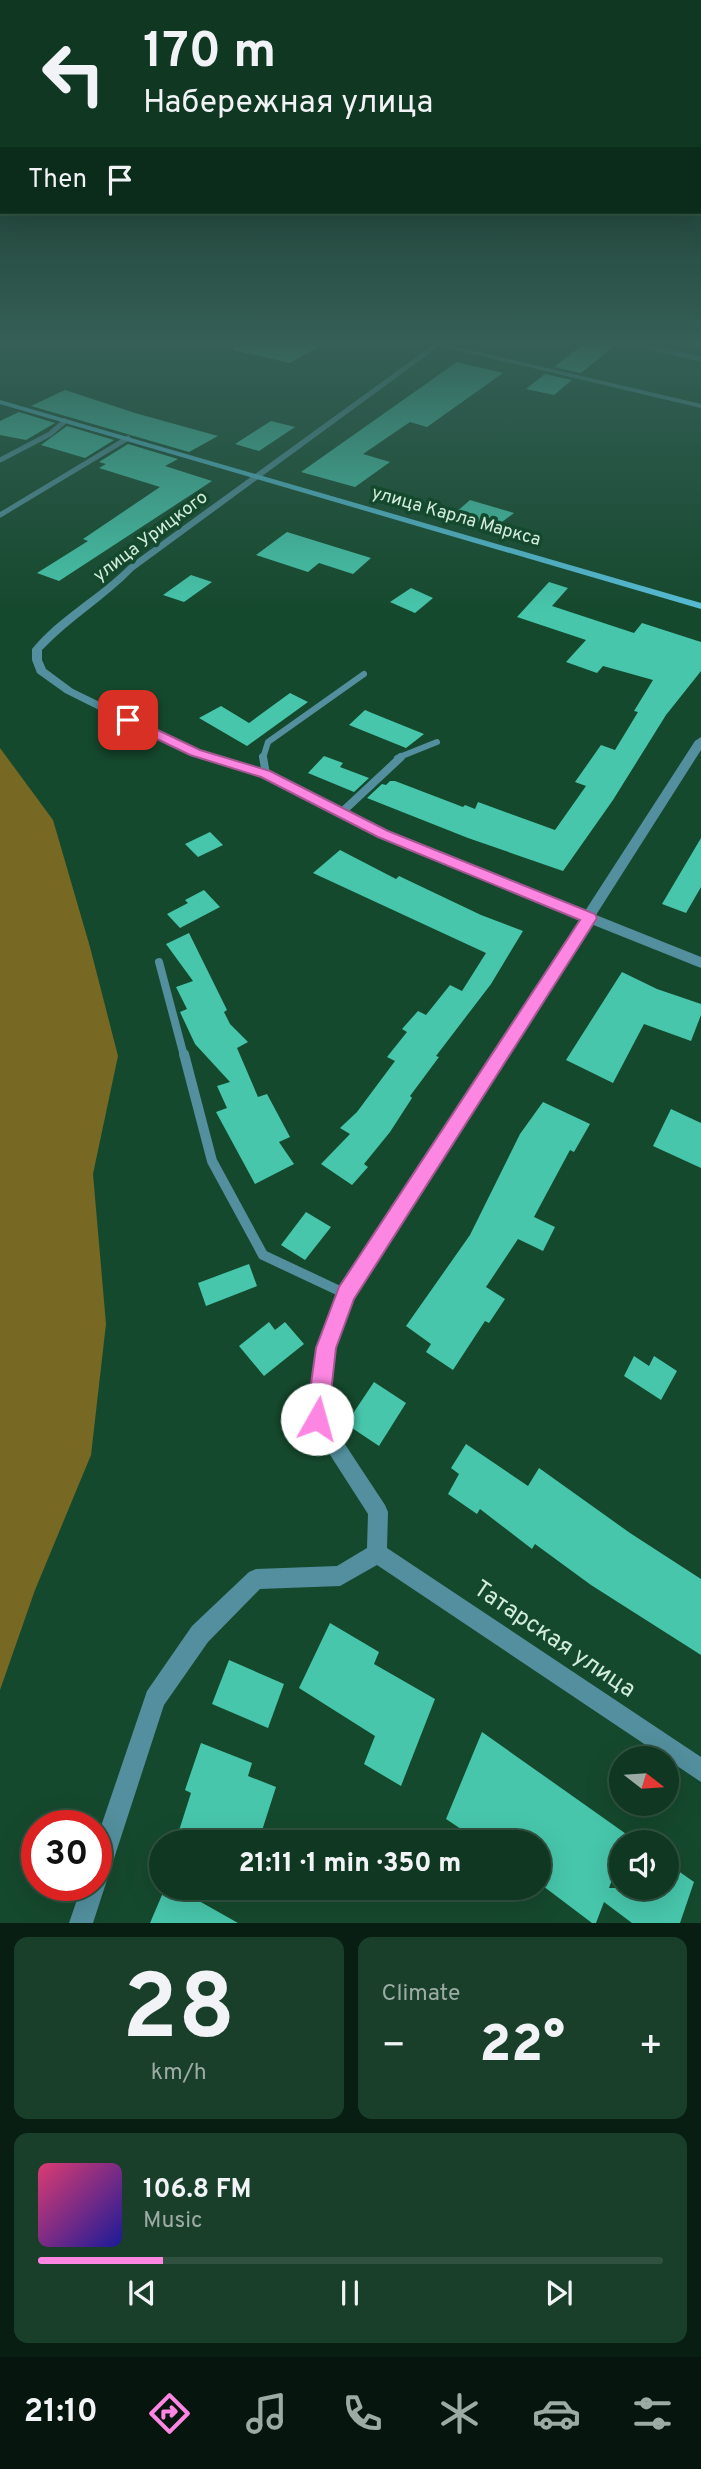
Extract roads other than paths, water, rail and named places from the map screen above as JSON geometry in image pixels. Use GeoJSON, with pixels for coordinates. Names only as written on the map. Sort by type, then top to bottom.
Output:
{"type":"FeatureCollection","features":[{"type":"Feature","properties":{"kind":"main road","name":"улица Карла Маркса"},"geometry":{"type":"LineString","coordinates":[[105,432],[701,606]]}},
{"type":"Feature","properties":{"kind":"street","name":"улица Урицкого"},"geometry":{"type":"LineString","coordinates":[[266,774],[195,752],[69,691],[41,671],[37,649],[51,633],[116,584],[131,568],[320,432]]}},
{"type":"Feature","properties":{"kind":"street"},"geometry":{"type":"LineString","coordinates":[[112,1829],[155,1699],[200,1634],[256,1579],[340,1576],[377,1553],[378,1512],[317,1419],[326,1348],[346,1294],[701,741]]}},
{"type":"Feature","properties":{"kind":"street"},"geometry":{"type":"LineString","coordinates":[[266,774],[383,834],[701,963]]}},
{"type":"Feature","properties":{"kind":"street","name":"Татарская улица"},"geometry":{"type":"LineString","coordinates":[[377,1553],[701,1771]]}},
{"type":"Feature","properties":{"kind":"street"},"geometry":{"type":"LineString","coordinates":[[81,1923],[89,1901]]}},
{"type":"Feature","properties":{"kind":"lane"},"geometry":{"type":"LineString","coordinates":[[0,460],[53,432]]}},
{"type":"Feature","properties":{"kind":"lane"},"geometry":{"type":"LineString","coordinates":[[0,515],[128,438]]}},
{"type":"Feature","properties":{"kind":"lane"},"geometry":{"type":"LineString","coordinates":[[266,774],[262,760],[268,742],[364,674]]}},
{"type":"Feature","properties":{"kind":"lane"},"geometry":{"type":"LineString","coordinates":[[341,813],[397,758],[437,742]]}},
{"type":"Feature","properties":{"kind":"lane"},"geometry":{"type":"LineString","coordinates":[[159,962],[212,1161],[263,1255],[346,1294]]}}]}
